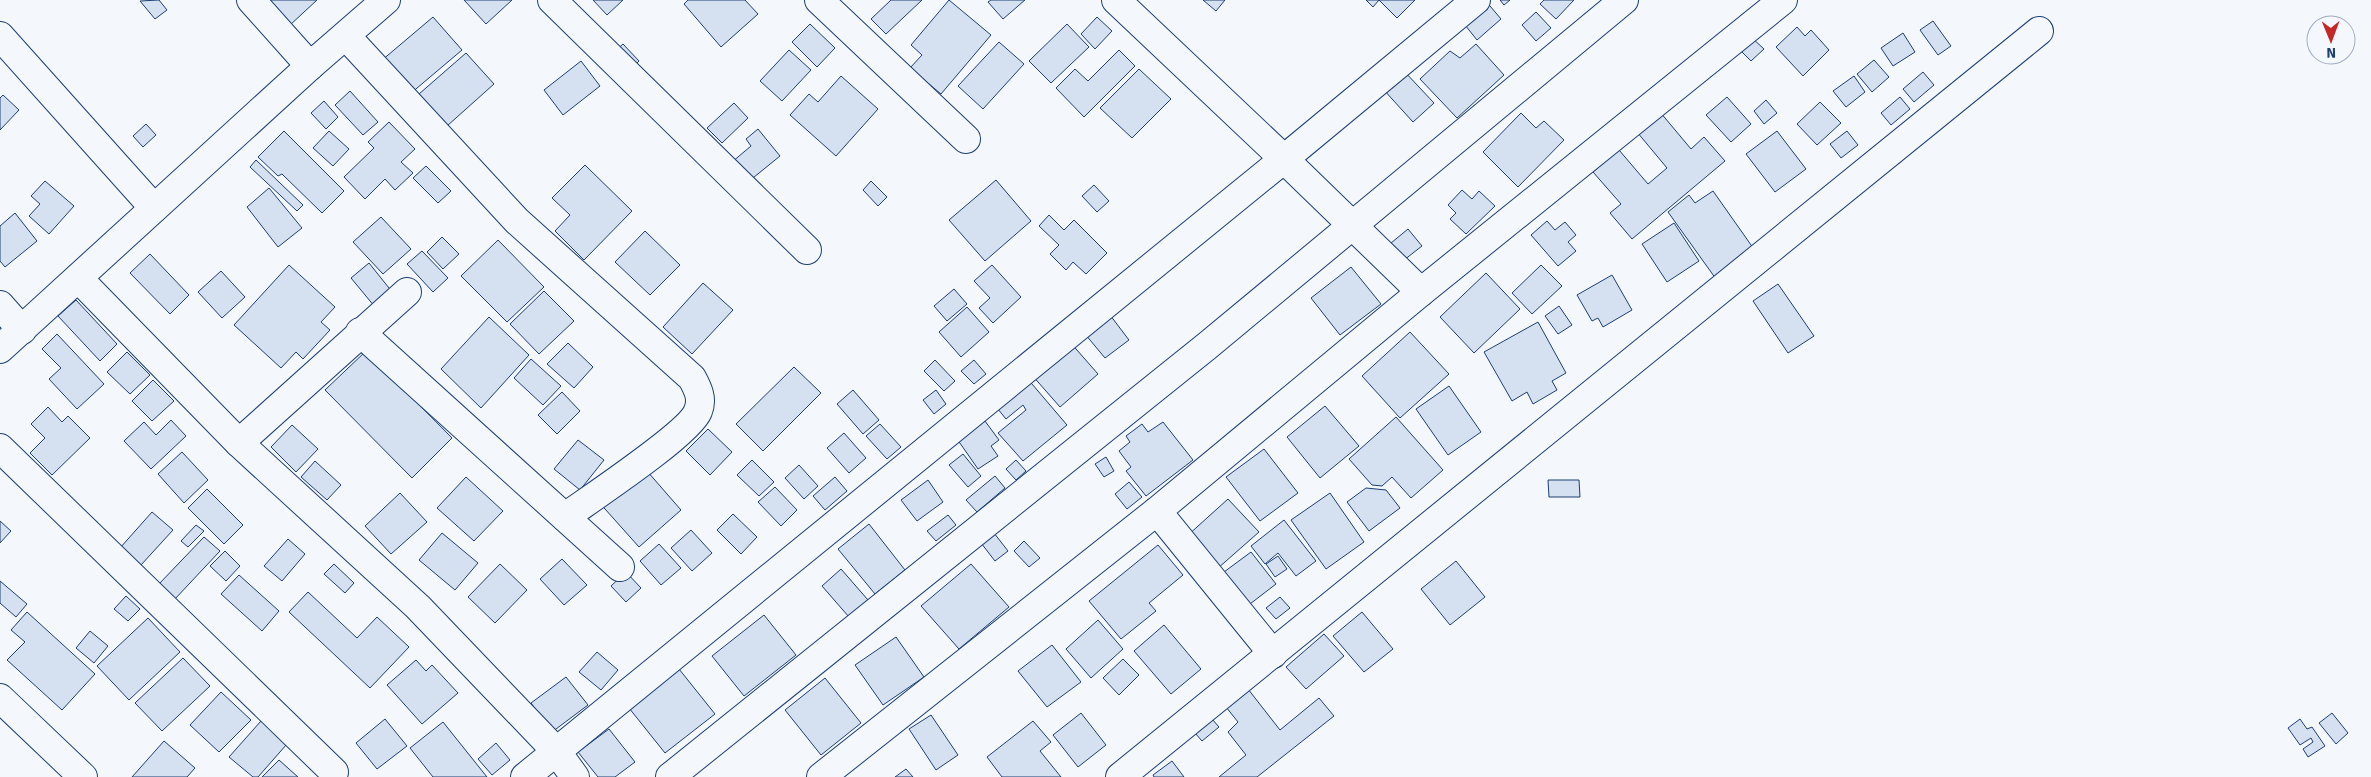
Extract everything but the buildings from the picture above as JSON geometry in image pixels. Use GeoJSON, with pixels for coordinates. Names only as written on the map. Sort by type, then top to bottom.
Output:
{"type":"FeatureCollection","features":[{"type":"Feature","properties":{"kind":"street"},"geometry":{"type":"LineString","coordinates":[[251,0],[310,66]]}},
{"type":"Feature","properties":{"kind":"street"},"geometry":{"type":"LineString","coordinates":[[0,349],[310,66],[386,0]]}},
{"type":"Feature","properties":{"kind":"street"},"geometry":{"type":"LineString","coordinates":[[552,0],[807,250]]}},
{"type":"Feature","properties":{"kind":"street"},"geometry":{"type":"LineString","coordinates":[[819,0],[966,138]]}},
{"type":"Feature","properties":{"kind":"street"},"geometry":{"type":"LineString","coordinates":[[1116,0],[1421,292]]}},
{"type":"Feature","properties":{"kind":"street"},"geometry":{"type":"LineString","coordinates":[[525,777],[1284,159],[1476,0]]}},
{"type":"Feature","properties":{"kind":"street"},"geometry":{"type":"LineString","coordinates":[[670,777],[1353,226],[1624,0]]}},
{"type":"Feature","properties":{"kind":"street"},"geometry":{"type":"LineString","coordinates":[[821,777],[1158,511],[1421,292],[1783,0]]}},
{"type":"Feature","properties":{"kind":"street"},"geometry":{"type":"LineString","coordinates":[[1120,777],[2039,31]]}},
{"type":"Feature","properties":{"kind":"street"},"geometry":{"type":"LineString","coordinates":[[0,36],[154,208]]}},
{"type":"Feature","properties":{"kind":"street"},"geometry":{"type":"LineString","coordinates":[[346,36],[517,221],[692,378],[700,393],[698,412],[681,433],[565,517]]}},
{"type":"Feature","properties":{"kind":"street"},"geometry":{"type":"LineString","coordinates":[[78,278],[239,443],[418,607],[557,752],[576,777]]}},
{"type":"Feature","properties":{"kind":"street"},"geometry":{"type":"LineString","coordinates":[[239,443],[360,332],[407,292]]}},
{"type":"Feature","properties":{"kind":"street"},"geometry":{"type":"LineString","coordinates":[[0,305],[22,330]]}},
{"type":"Feature","properties":{"kind":"street"},"geometry":{"type":"LineString","coordinates":[[360,332],[620,567]]}},
{"type":"Feature","properties":{"kind":"street"},"geometry":{"type":"LineString","coordinates":[[0,448],[334,772]]}},
{"type":"Feature","properties":{"kind":"street"},"geometry":{"type":"LineString","coordinates":[[1158,511],[1272,654]]}},
{"type":"Feature","properties":{"kind":"street"},"geometry":{"type":"LineString","coordinates":[[0,698],[83,777]]}}]}
